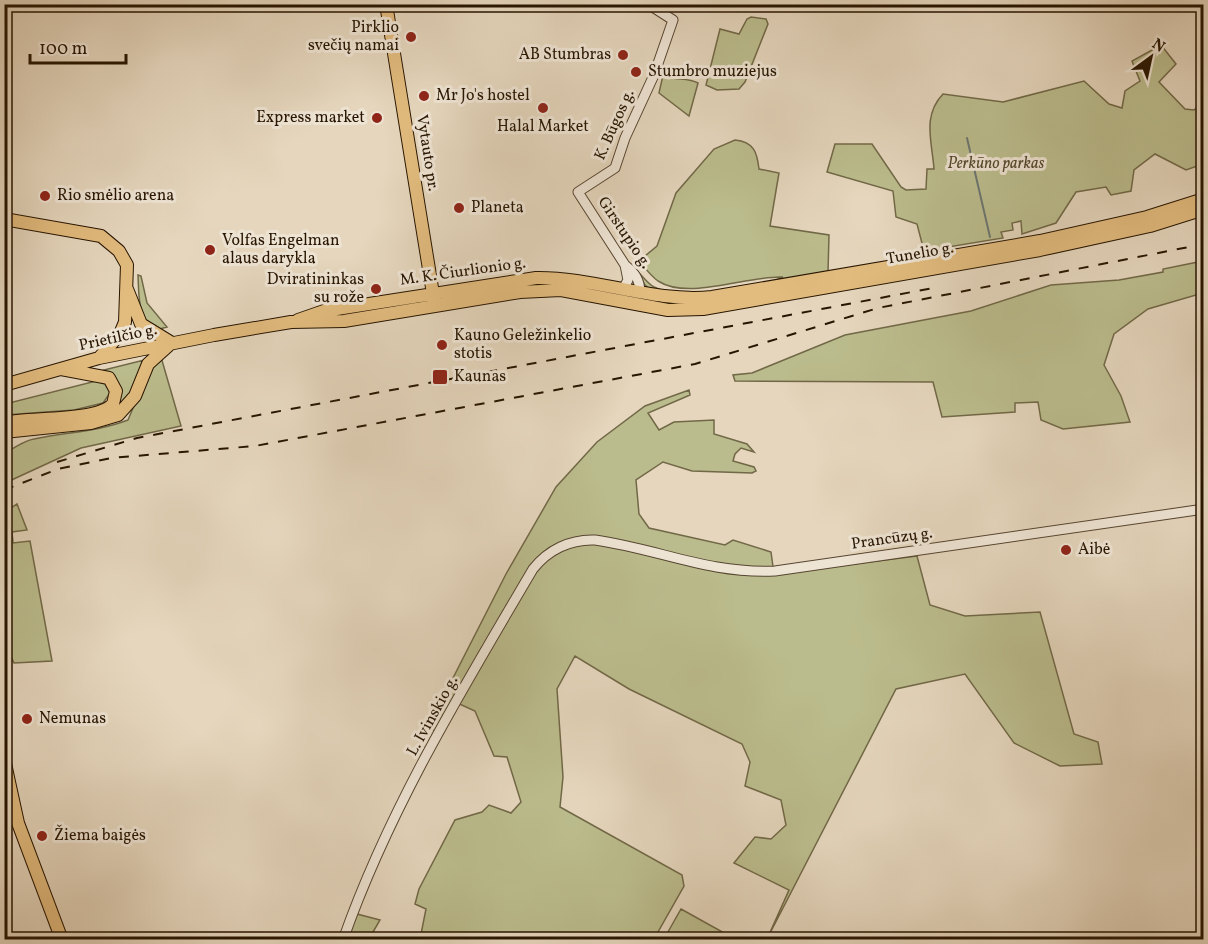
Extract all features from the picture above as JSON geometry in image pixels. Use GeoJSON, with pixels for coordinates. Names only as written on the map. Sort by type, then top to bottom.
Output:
{"type":"FeatureCollection","features":[{"type":"Feature","properties":{"kind":"main road","name":"Vytauto pr."},"geometry":{"type":"LineString","coordinates":[[386,4],[435,307]]}},
{"type":"Feature","properties":{"kind":"main road","name":"Tunelio g."},"geometry":{"type":"LineString","coordinates":[[640,293],[674,299],[712,297],[1006,248],[1148,217],[1203,199]]}},
{"type":"Feature","properties":{"kind":"main road","name":"Tunelio g."},"geometry":{"type":"LineString","coordinates":[[638,306],[668,310],[703,309],[1001,258],[1150,226],[1203,209]]}},
{"type":"Feature","properties":{"kind":"main road"},"geometry":{"type":"LineString","coordinates":[[4,219],[101,236],[111,242],[127,265],[123,328],[99,358]]}},
{"type":"Feature","properties":{"kind":"main road","name":"M. K. Čiurlionio g."},"geometry":{"type":"LineString","coordinates":[[291,322],[318,312],[536,278],[558,278],[640,293]]}},
{"type":"Feature","properties":{"kind":"main road"},"geometry":{"type":"LineString","coordinates":[[127,289],[141,324],[172,343]]}},
{"type":"Feature","properties":{"kind":"main road"},"geometry":{"type":"LineString","coordinates":[[458,289],[461,302]]}},
{"type":"Feature","properties":{"kind":"main road","name":"M. K. Čiurlionio g."},"geometry":{"type":"LineString","coordinates":[[172,343],[291,322],[344,321],[520,292],[561,290],[638,306]]}},
{"type":"Feature","properties":{"kind":"main road"},"geometry":{"type":"LineString","coordinates":[[638,306],[640,293]]}},
{"type":"Feature","properties":{"kind":"main road","name":"Prietilčio g."},"geometry":{"type":"LineString","coordinates":[[57,369],[172,343]]}},
{"type":"Feature","properties":{"kind":"main road","name":"Prietilčio g."},"geometry":{"type":"LineString","coordinates":[[5,430],[91,423],[118,415],[135,396],[148,364],[172,343]]}},
{"type":"Feature","properties":{"kind":"main road"},"geometry":{"type":"LineString","coordinates":[[4,386],[57,369]]}},
{"type":"Feature","properties":{"kind":"main road","name":"Prietilčio g."},"geometry":{"type":"LineString","coordinates":[[5,430],[84,415],[100,411],[113,404],[116,391],[109,378],[57,369]]}},
{"type":"Feature","properties":{"kind":"main road"},"geometry":{"type":"LineString","coordinates":[[4,759],[18,823],[62,939]]}},
{"type":"Feature","properties":{"kind":"street","name":"K. Būgos g."},"geometry":{"type":"LineString","coordinates":[[578,192],[615,168],[625,138],[654,75],[673,20],[648,4]]}},
{"type":"Feature","properties":{"kind":"street","name":"Girstupio g."},"geometry":{"type":"LineString","coordinates":[[578,192],[625,265],[640,283],[640,293]]}},
{"type":"Feature","properties":{"kind":"street"},"geometry":{"type":"LineString","coordinates":[[623,289],[628,280],[625,265]]}},
{"type":"Feature","properties":{"kind":"street","name":"Prancūzų g."},"geometry":{"type":"LineString","coordinates":[[586,540],[614,543],[715,569],[750,572],[848,561],[1203,509]]}},
{"type":"Feature","properties":{"kind":"street","name":"L. Ivinskio g."},"geometry":{"type":"LineString","coordinates":[[343,939],[384,837],[533,569],[558,548],[586,540]]}},
{"type":"Feature","properties":{"kind":"green space"},"geometry":{"type":"Polygon","coordinates":[[[751,17],[766,19],[768,24],[745,82],[739,89],[717,90],[706,85],[720,29],[739,34],[747,19],[751,17]]]}},
{"type":"Feature","properties":{"kind":"green space","name":"Perkūno parkas"},"geometry":{"type":"Polygon","coordinates":[[[1161,45],[1176,64],[1159,82],[1185,109],[1194,110],[1203,102],[1203,164],[1186,170],[1155,154],[1134,170],[1131,191],[1111,195],[1106,187],[1076,192],[1056,223],[1022,234],[1021,221],[1012,223],[1013,230],[1001,232],[1003,238],[924,251],[917,224],[896,217],[893,191],[827,172],[835,144],[872,144],[901,187],[906,190],[926,189],[927,169],[934,169],[930,120],[932,111],[943,94],[1003,102],[1084,81],[1109,104],[1122,108],[1125,91],[1140,81],[1132,61],[1161,45]]]}},
{"type":"Feature","properties":{"kind":"green space"},"geometry":{"type":"Polygon","coordinates":[[[663,75],[698,83],[689,116],[659,93],[663,75]]]}},
{"type":"Feature","properties":{"kind":"green space"},"geometry":{"type":"Polygon","coordinates":[[[735,140],[746,143],[753,149],[759,169],[779,173],[770,226],[829,235],[828,272],[902,260],[739,288],[783,277],[686,289],[658,281],[639,261],[657,246],[676,193],[714,149],[735,140]]]}},
{"type":"Feature","properties":{"kind":"green space"},"geometry":{"type":"Polygon","coordinates":[[[1203,261],[1203,293],[1148,309],[1114,334],[1104,365],[1121,396],[1130,422],[1063,429],[1041,420],[1038,402],[1015,403],[1015,412],[942,417],[933,382],[735,381],[733,375],[752,373],[845,335],[971,311],[1051,285],[1119,280],[1163,272],[1163,269],[1203,261]]]}},
{"type":"Feature","properties":{"kind":"green space"},"geometry":{"type":"Polygon","coordinates":[[[637,271],[654,287],[667,292],[697,294],[723,291],[693,296],[653,291],[645,285],[637,271]]]}},
{"type":"Feature","properties":{"kind":"green space"},"geometry":{"type":"Polygon","coordinates":[[[138,275],[141,276],[147,303],[167,327],[156,330],[145,319],[140,306],[138,275]]]}},
{"type":"Feature","properties":{"kind":"green space"},"geometry":{"type":"Polygon","coordinates":[[[161,357],[181,426],[81,448],[5,483],[5,452],[30,440],[93,429],[128,420],[151,365],[161,357]]]}},
{"type":"Feature","properties":{"kind":"green space"},"geometry":{"type":"Polygon","coordinates":[[[144,360],[129,399],[110,413],[112,374],[104,370],[144,360]]]}},
{"type":"Feature","properties":{"kind":"green space"},"geometry":{"type":"Polygon","coordinates":[[[96,381],[105,384],[110,393],[103,403],[74,410],[5,415],[5,404],[96,381]]]}},
{"type":"Feature","properties":{"kind":"green space"},"geometry":{"type":"Polygon","coordinates":[[[689,390],[690,395],[648,413],[659,430],[674,422],[714,420],[714,434],[747,444],[754,452],[741,448],[735,454],[733,461],[754,467],[756,471],[752,473],[692,471],[663,462],[636,480],[639,514],[649,528],[725,545],[733,540],[771,552],[774,574],[917,556],[930,605],[965,616],[1040,612],[1074,734],[1098,742],[1102,764],[1060,766],[1014,743],[965,674],[896,689],[767,939],[789,890],[734,863],[755,837],[771,839],[786,825],[781,800],[745,786],[750,762],[742,744],[629,689],[575,656],[557,689],[563,777],[560,807],[682,875],[684,886],[654,939],[420,939],[426,909],[415,904],[419,889],[455,820],[482,812],[489,805],[511,813],[521,802],[507,757],[494,756],[475,711],[453,701],[434,731],[428,727],[506,574],[556,487],[597,442],[645,406],[689,390]]]}},
{"type":"Feature","properties":{"kind":"green space"},"geometry":{"type":"Polygon","coordinates":[[[17,504],[27,530],[12,532],[13,543],[30,541],[52,661],[14,663],[7,648],[4,631],[5,512],[17,504]]]}},
{"type":"Feature","properties":{"kind":"green space"},"geometry":{"type":"Polygon","coordinates":[[[681,909],[735,939],[702,939],[688,934],[664,939],[681,909]]]}},
{"type":"Feature","properties":{"kind":"green space"},"geometry":{"type":"Polygon","coordinates":[[[357,914],[380,920],[369,939],[347,940],[357,914]]]}},
{"type":"Feature","properties":{"kind":"waterway"},"geometry":{"type":"LineString","coordinates":[[967,138],[990,237]]}},
{"type":"Feature","properties":{"kind":"railway"},"geometry":{"type":"LineString","coordinates":[[4,490],[58,469],[111,458],[255,446],[695,364],[878,308],[1204,244]]}},
{"type":"Feature","properties":{"kind":"railway"},"geometry":{"type":"LineString","coordinates":[[57,462],[137,438],[933,288]]}},
{"type":"Feature","properties":{"kind":"place","name":"Pirklio svečių namai"},"geometry":{"type":"Point","coordinates":[411,37]}},
{"type":"Feature","properties":{"kind":"place","name":"AB Stumbras"},"geometry":{"type":"Point","coordinates":[623,55]}},
{"type":"Feature","properties":{"kind":"place","name":"Stumbro muziejus"},"geometry":{"type":"Point","coordinates":[636,72]}},
{"type":"Feature","properties":{"kind":"place","name":"Mr Jo's hostel"},"geometry":{"type":"Point","coordinates":[424,96]}},
{"type":"Feature","properties":{"kind":"place","name":"Halal Market"},"geometry":{"type":"Point","coordinates":[543,108]}},
{"type":"Feature","properties":{"kind":"place","name":"Express market"},"geometry":{"type":"Point","coordinates":[377,118]}},
{"type":"Feature","properties":{"kind":"place","name":"Rio smėlio arena"},"geometry":{"type":"Point","coordinates":[45,196]}},
{"type":"Feature","properties":{"kind":"place","name":"Planeta"},"geometry":{"type":"Point","coordinates":[459,208]}},
{"type":"Feature","properties":{"kind":"place","name":"Volfas Engelman alaus darykla"},"geometry":{"type":"Point","coordinates":[210,250]}},
{"type":"Feature","properties":{"kind":"place","name":"Dviratininkas su rože"},"geometry":{"type":"Point","coordinates":[376,289]}},
{"type":"Feature","properties":{"kind":"place","name":"Kauno Geležinkelio stotis"},"geometry":{"type":"Point","coordinates":[442,345]}},
{"type":"Feature","properties":{"kind":"place","name":"Kaunas"},"geometry":{"type":"Point","coordinates":[440,377]}},
{"type":"Feature","properties":{"kind":"place","name":"Aibė"},"geometry":{"type":"Point","coordinates":[1066,550]}},
{"type":"Feature","properties":{"kind":"place","name":"Nemunas"},"geometry":{"type":"Point","coordinates":[27,719]}},
{"type":"Feature","properties":{"kind":"place","name":"Žiema baigės"},"geometry":{"type":"Point","coordinates":[42,836]}}]}
